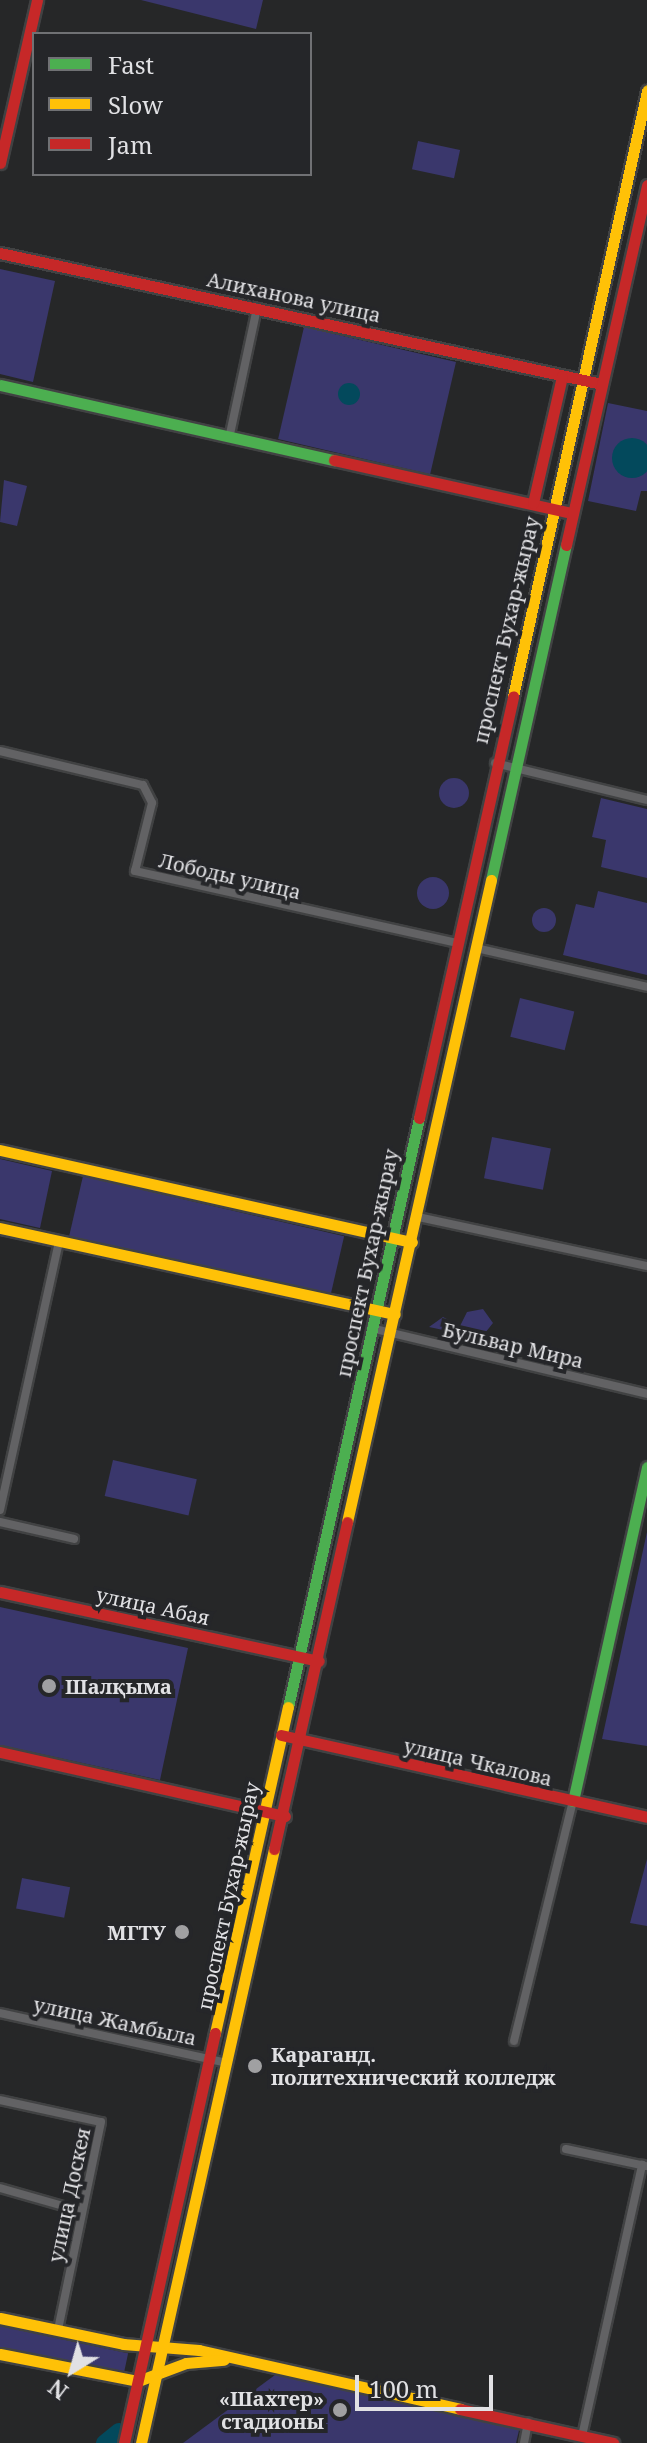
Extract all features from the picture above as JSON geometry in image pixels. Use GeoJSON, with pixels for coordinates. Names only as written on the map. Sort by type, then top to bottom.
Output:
{"type":"FeatureCollection","features":[{"type":"Feature","properties":{"kind":"main road"},"geometry":{"type":"LineString","coordinates":[[0,163],[37,0]]}},
{"type":"Feature","properties":{"kind":"main road","name":"проспект Бухар-жырау"},"geometry":{"type":"LineString","coordinates":[[141,2443],[163,2343],[264,1811],[494,763],[647,91]]}},
{"type":"Feature","properties":{"kind":"main road","name":"проспект Бухар-жырау"},"geometry":{"type":"LineString","coordinates":[[124,2443],[218,2060],[285,1816],[514,768],[647,185]]}},
{"type":"Feature","properties":{"kind":"main road","name":"Алиханова улица"},"geometry":{"type":"LineString","coordinates":[[0,253],[602,384]]}},
{"type":"Feature","properties":{"kind":"main road"},"geometry":{"type":"LineString","coordinates":[[533,503],[562,376]]}},
{"type":"Feature","properties":{"kind":"main road"},"geometry":{"type":"LineString","coordinates":[[0,385],[230,434],[572,513]]}},
{"type":"Feature","properties":{"kind":"main road"},"geometry":{"type":"LineString","coordinates":[[0,1150],[412,1242]]}},
{"type":"Feature","properties":{"kind":"main road"},"geometry":{"type":"LineString","coordinates":[[0,1228],[395,1314]]}},
{"type":"Feature","properties":{"kind":"main road"},"geometry":{"type":"LineString","coordinates":[[573,1801],[647,1467]]}},
{"type":"Feature","properties":{"kind":"main road","name":"улица Абая"},"geometry":{"type":"LineString","coordinates":[[0,1592],[319,1661]]}},
{"type":"Feature","properties":{"kind":"main road","name":"улица Чкалова"},"geometry":{"type":"LineString","coordinates":[[281,1735],[647,1817]]}},
{"type":"Feature","properties":{"kind":"main road"},"geometry":{"type":"LineString","coordinates":[[0,1752],[285,1816]]}},
{"type":"Feature","properties":{"kind":"main road"},"geometry":{"type":"LineString","coordinates":[[0,2318],[58,2330],[163,2343],[613,2443]]}},
{"type":"Feature","properties":{"kind":"main road"},"geometry":{"type":"LineString","coordinates":[[0,2354],[138,2381],[155,2379],[186,2363],[236,2359]]}},
{"type":"Feature","properties":{"kind":"street"},"geometry":{"type":"LineString","coordinates":[[230,434],[257,308]]}},
{"type":"Feature","properties":{"kind":"street","name":"Лободы улица"},"geometry":{"type":"LineString","coordinates":[[0,751],[143,785],[152,803],[135,871],[456,943]]}},
{"type":"Feature","properties":{"kind":"street"},"geometry":{"type":"LineString","coordinates":[[494,763],[647,800]]}},
{"type":"Feature","properties":{"kind":"street"},"geometry":{"type":"LineString","coordinates":[[476,948],[647,987]]}},
{"type":"Feature","properties":{"kind":"street"},"geometry":{"type":"LineString","coordinates":[[418,1217],[647,1266]]}},
{"type":"Feature","properties":{"kind":"street"},"geometry":{"type":"LineString","coordinates":[[0,1510],[59,1241]]}},
{"type":"Feature","properties":{"kind":"street","name":"Бульвар Мира"},"geometry":{"type":"LineString","coordinates":[[371,1328],[647,1394]]}},
{"type":"Feature","properties":{"kind":"street"},"geometry":{"type":"LineString","coordinates":[[0,1522],[74,1539]]}},
{"type":"Feature","properties":{"kind":"street"},"geometry":{"type":"LineString","coordinates":[[514,2041],[573,1801]]}},
{"type":"Feature","properties":{"kind":"street","name":"улица Жамбыла"},"geometry":{"type":"LineString","coordinates":[[0,2013],[218,2060]]}},
{"type":"Feature","properties":{"kind":"street","name":"улица Доскея"},"geometry":{"type":"LineString","coordinates":[[0,2100],[101,2122],[58,2330]]}},
{"type":"Feature","properties":{"kind":"street"},"geometry":{"type":"LineString","coordinates":[[566,2149],[645,2165],[582,2436]]}},
{"type":"Feature","properties":{"kind":"street"},"geometry":{"type":"LineString","coordinates":[[0,2188],[81,2211]]}},
{"type":"Feature","properties":{"kind":"street"},"geometry":{"type":"LineString","coordinates":[[524,2443],[528,2422]]}},
{"type":"Feature","properties":{"kind":"shaded area"},"geometry":{"type":"Polygon","coordinates":[[[141,0],[263,0],[256,29],[141,0]]]}},
{"type":"Feature","properties":{"kind":"shaded area"},"geometry":{"type":"Polygon","coordinates":[[[418,141],[460,150],[454,178],[412,169],[418,141]]]}},
{"type":"Feature","properties":{"kind":"shaded area"},"geometry":{"type":"Polygon","coordinates":[[[0,269],[55,281],[33,382],[0,374],[0,269]]]}},
{"type":"Feature","properties":{"kind":"shaded area"},"geometry":{"type":"Polygon","coordinates":[[[304,327],[456,362],[430,474],[278,439],[304,327]]]}},
{"type":"Feature","properties":{"kind":"shaded area"},"geometry":{"type":"Polygon","coordinates":[[[608,403],[647,411],[647,491],[641,491],[636,511],[588,501],[608,403]]]}},
{"type":"Feature","properties":{"kind":"shaded area"},"geometry":{"type":"Polygon","coordinates":[[[4,480],[27,486],[17,526],[0,522],[4,480]]]}},
{"type":"Feature","properties":{"kind":"shaded area"},"geometry":{"type":"Polygon","coordinates":[[[454,778],[465,782],[469,793],[465,804],[454,808],[443,804],[439,793],[443,782],[454,778]]]}},
{"type":"Feature","properties":{"kind":"shaded area"},"geometry":{"type":"Polygon","coordinates":[[[601,798],[647,809],[647,878],[601,867],[606,840],[592,837],[601,798]]]}},
{"type":"Feature","properties":{"kind":"shaded area"},"geometry":{"type":"Polygon","coordinates":[[[433,877],[444,882],[449,893],[444,904],[433,909],[422,904],[417,893],[422,882],[433,877]]]}},
{"type":"Feature","properties":{"kind":"shaded area"},"geometry":{"type":"Polygon","coordinates":[[[598,891],[647,903],[647,975],[563,955],[576,904],[594,908],[598,891]]]}},
{"type":"Feature","properties":{"kind":"shaded area"},"geometry":{"type":"Polygon","coordinates":[[[544,908],[553,911],[556,920],[553,929],[544,932],[535,929],[532,920],[535,911],[544,908]]]}},
{"type":"Feature","properties":{"kind":"shaded area"},"geometry":{"type":"Polygon","coordinates":[[[520,998],[574,1012],[565,1050],[510,1037],[520,998]]]}},
{"type":"Feature","properties":{"kind":"shaded area"},"geometry":{"type":"Polygon","coordinates":[[[492,1137],[551,1148],[543,1190],[484,1178],[492,1137]]]}},
{"type":"Feature","properties":{"kind":"shaded area"},"geometry":{"type":"Polygon","coordinates":[[[0,1159],[52,1171],[40,1228],[0,1219],[0,1159]]]}},
{"type":"Feature","properties":{"kind":"shaded area"},"geometry":{"type":"Polygon","coordinates":[[[83,1176],[344,1236],[330,1297],[69,1236],[83,1176]]]}},
{"type":"Feature","properties":{"kind":"shaded area"},"geometry":{"type":"Polygon","coordinates":[[[483,1309],[493,1323],[481,1338],[429,1327],[443,1317],[460,1326],[467,1312],[483,1309]]]}},
{"type":"Feature","properties":{"kind":"shaded area"},"geometry":{"type":"Polygon","coordinates":[[[113,1460],[197,1479],[188,1515],[105,1496],[113,1460]]]}},
{"type":"Feature","properties":{"kind":"shaded area"},"geometry":{"type":"Polygon","coordinates":[[[647,1532],[647,1746],[602,1739],[647,1532]]]}},
{"type":"Feature","properties":{"kind":"shaded area"},"geometry":{"type":"Polygon","coordinates":[[[0,1607],[188,1648],[160,1780],[0,1745],[0,1607]]]}},
{"type":"Feature","properties":{"kind":"shaded area"},"geometry":{"type":"Polygon","coordinates":[[[647,1859],[647,1926],[630,1923],[647,1859]]]}},
{"type":"Feature","properties":{"kind":"shaded area"},"geometry":{"type":"Polygon","coordinates":[[[22,1878],[70,1887],[64,1918],[16,1908],[22,1878]]]}},
{"type":"Feature","properties":{"kind":"shaded area"},"geometry":{"type":"Polygon","coordinates":[[[0,2326],[128,2353],[123,2376],[0,2350],[0,2326]]]}},
{"type":"Feature","properties":{"kind":"shaded area","name":"«Шахтер» стадионы"},"geometry":{"type":"Polygon","coordinates":[[[279,2372],[520,2426],[516,2443],[183,2443],[279,2372]]]}},
{"type":"Feature","properties":{"kind":"water"},"geometry":{"type":"Polygon","coordinates":[[[345,383],[353,383],[360,394],[353,405],[345,405],[338,398],[338,390],[345,383]]]}},
{"type":"Feature","properties":{"kind":"water"},"geometry":{"type":"Polygon","coordinates":[[[624,439],[640,439],[646,444],[648,470],[640,477],[624,477],[613,466],[613,450],[624,439]]]}},
{"type":"Feature","properties":{"kind":"waterway"},"geometry":{"type":"LineString","coordinates":[[104,2443],[119,2431]]}},
{"type":"Feature","properties":{"kind":"traffic: fast"},"geometry":{"type":"LineString","coordinates":[[0,385],[334,460]]}},
{"type":"Feature","properties":{"kind":"traffic: fast"},"geometry":{"type":"LineString","coordinates":[[491,880],[566,545]]}},
{"type":"Feature","properties":{"kind":"traffic: fast"},"geometry":{"type":"LineString","coordinates":[[288,1707],[419,1118]]}},
{"type":"Feature","properties":{"kind":"traffic: fast"},"geometry":{"type":"LineString","coordinates":[[573,1801],[647,1467]]}},
{"type":"Feature","properties":{"kind":"traffic: slow"},"geometry":{"type":"LineString","coordinates":[[513,696],[647,91]]}},
{"type":"Feature","properties":{"kind":"traffic: slow"},"geometry":{"type":"LineString","coordinates":[[347,1522],[491,880]]}},
{"type":"Feature","properties":{"kind":"traffic: slow"},"geometry":{"type":"LineString","coordinates":[[0,1150],[412,1242]]}},
{"type":"Feature","properties":{"kind":"traffic: slow"},"geometry":{"type":"LineString","coordinates":[[0,1228],[395,1314]]}},
{"type":"Feature","properties":{"kind":"traffic: slow"},"geometry":{"type":"LineString","coordinates":[[215,2033],[288,1707]]}},
{"type":"Feature","properties":{"kind":"traffic: slow"},"geometry":{"type":"LineString","coordinates":[[141,2443],[274,1849]]}},
{"type":"Feature","properties":{"kind":"traffic: slow"},"geometry":{"type":"LineString","coordinates":[[0,2318],[123,2344],[199,2350],[460,2409]]}},
{"type":"Feature","properties":{"kind":"traffic: slow"},"geometry":{"type":"LineString","coordinates":[[0,2354],[138,2381],[186,2363],[224,2360]]}},
{"type":"Feature","properties":{"kind":"traffic: jam"},"geometry":{"type":"LineString","coordinates":[[0,163],[37,0]]}},
{"type":"Feature","properties":{"kind":"traffic: jam"},"geometry":{"type":"LineString","coordinates":[[566,545],[647,185]]}},
{"type":"Feature","properties":{"kind":"traffic: jam"},"geometry":{"type":"LineString","coordinates":[[0,253],[602,384]]}},
{"type":"Feature","properties":{"kind":"traffic: jam"},"geometry":{"type":"LineString","coordinates":[[533,503],[562,376]]}},
{"type":"Feature","properties":{"kind":"traffic: jam"},"geometry":{"type":"LineString","coordinates":[[334,460],[572,513]]}},
{"type":"Feature","properties":{"kind":"traffic: jam"},"geometry":{"type":"LineString","coordinates":[[419,1118],[513,696]]}},
{"type":"Feature","properties":{"kind":"traffic: jam"},"geometry":{"type":"LineString","coordinates":[[274,1849],[347,1522]]}},
{"type":"Feature","properties":{"kind":"traffic: jam"},"geometry":{"type":"LineString","coordinates":[[0,1592],[319,1661]]}},
{"type":"Feature","properties":{"kind":"traffic: jam"},"geometry":{"type":"LineString","coordinates":[[281,1735],[647,1817]]}},
{"type":"Feature","properties":{"kind":"traffic: jam"},"geometry":{"type":"LineString","coordinates":[[0,1752],[285,1816]]}},
{"type":"Feature","properties":{"kind":"traffic: jam"},"geometry":{"type":"LineString","coordinates":[[124,2443],[215,2033]]}},
{"type":"Feature","properties":{"kind":"traffic: jam"},"geometry":{"type":"LineString","coordinates":[[460,2409],[613,2443]]}},
{"type":"Feature","properties":{"kind":"place","name":"Шалқыма"},"geometry":{"type":"Point","coordinates":[49,1686]}},
{"type":"Feature","properties":{"kind":"place","name":"МГТУ"},"geometry":{"type":"Point","coordinates":[182,1932]}},
{"type":"Feature","properties":{"kind":"place","name":"Караганд. политехнический колледж"},"geometry":{"type":"Point","coordinates":[255,2066]}},
{"type":"Feature","properties":{"kind":"place","name":"«Шахтер» стадионы"},"geometry":{"type":"Point","coordinates":[340,2410]}}]}
